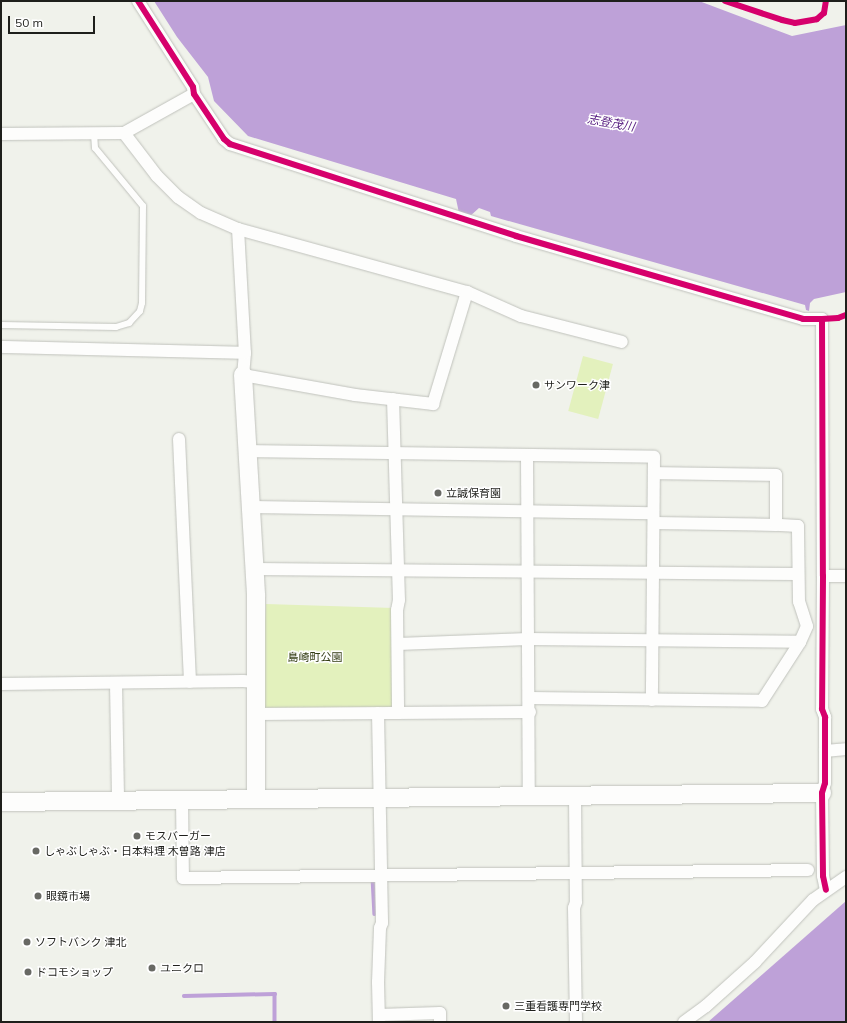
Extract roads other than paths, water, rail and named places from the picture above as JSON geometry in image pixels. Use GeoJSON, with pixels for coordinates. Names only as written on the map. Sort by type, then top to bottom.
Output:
{"type":"FeatureCollection","features":[{"type":"Feature","properties":{"kind":"street"},"geometry":{"type":"LineString","coordinates":[[138,1],[193,87],[194,94],[224,139],[230,144],[516,236],[803,319],[822,319],[822,709],[826,717],[825,783],[822,793],[823,876],[826,890]]}},
{"type":"Feature","properties":{"kind":"street"},"geometry":{"type":"LineString","coordinates":[[1,134],[124,134],[194,94]]}},
{"type":"Feature","properties":{"kind":"street"},"geometry":{"type":"LineString","coordinates":[[124,134],[157,176],[178,197],[201,213],[238,229],[467,292],[521,316],[622,342]]}},
{"type":"Feature","properties":{"kind":"street"},"geometry":{"type":"LineString","coordinates":[[238,229],[245,353],[243,375],[252,507],[257,624],[254,714],[256,799]]}},
{"type":"Feature","properties":{"kind":"street"},"geometry":{"type":"LineString","coordinates":[[243,375],[355,395],[433,404],[467,292]]}},
{"type":"Feature","properties":{"kind":"street"},"geometry":{"type":"LineString","coordinates":[[1,347],[245,353]]}},
{"type":"Feature","properties":{"kind":"street"},"geometry":{"type":"LineString","coordinates":[[392,399],[398,569],[398,713]]}},
{"type":"Feature","properties":{"kind":"street"},"geometry":{"type":"LineString","coordinates":[[179,439],[190,682]]}},
{"type":"Feature","properties":{"kind":"street"},"geometry":{"type":"LineString","coordinates":[[248,451],[654,457],[652,700]]}},
{"type":"Feature","properties":{"kind":"street"},"geometry":{"type":"LineString","coordinates":[[527,455],[528,639],[530,698],[529,796]]}},
{"type":"Feature","properties":{"kind":"street"},"geometry":{"type":"LineString","coordinates":[[654,473],[776,475],[776,524]]}},
{"type":"Feature","properties":{"kind":"street"},"geometry":{"type":"LineString","coordinates":[[252,507],[528,512],[798,526],[799,602],[807,626],[800,642],[762,701],[530,698]]}},
{"type":"Feature","properties":{"kind":"street"},"geometry":{"type":"LineString","coordinates":[[255,569],[398,569],[798,574]]}},
{"type":"Feature","properties":{"kind":"street"},"geometry":{"type":"LineString","coordinates":[[823,576],[846,576]]}},
{"type":"Feature","properties":{"kind":"street"},"geometry":{"type":"LineString","coordinates":[[807,626],[823,627]]}},
{"type":"Feature","properties":{"kind":"street"},"geometry":{"type":"LineString","coordinates":[[398,644],[528,639],[652,639],[800,642]]}},
{"type":"Feature","properties":{"kind":"street"},"geometry":{"type":"LineString","coordinates":[[1,684],[255,682]]}},
{"type":"Feature","properties":{"kind":"street"},"geometry":{"type":"LineString","coordinates":[[116,683],[118,800]]}},
{"type":"Feature","properties":{"kind":"street"},"geometry":{"type":"LineString","coordinates":[[254,714],[530,712]]}},
{"type":"Feature","properties":{"kind":"street"},"geometry":{"type":"LineString","coordinates":[[378,713],[382,923],[380,928],[379,1018],[440,1013],[440,1022]]}},
{"type":"Feature","properties":{"kind":"street"},"geometry":{"type":"LineString","coordinates":[[825,751],[846,749]]}},
{"type":"Feature","properties":{"kind":"street"},"geometry":{"type":"LineString","coordinates":[[1,802],[822,793]]}},
{"type":"Feature","properties":{"kind":"street"},"geometry":{"type":"LineString","coordinates":[[575,796],[576,902],[574,908],[576,1022]]}},
{"type":"Feature","properties":{"kind":"street"},"geometry":{"type":"LineString","coordinates":[[182,800],[183,878],[808,870]]}},
{"type":"Feature","properties":{"kind":"street"},"geometry":{"type":"LineString","coordinates":[[684,1022],[706,1006],[738,978],[773,943],[798,914],[826,890],[846,876]]}},
{"type":"Feature","properties":{"kind":"lane"},"geometry":{"type":"LineString","coordinates":[[1,326],[116,327],[129,322],[140,311],[142,303],[143,206],[95,148],[94,133]]}},
{"type":"Feature","properties":{"kind":"water","name":"志登茂川"},"geometry":{"type":"Polygon","coordinates":[[[154,1],[699,1],[792,36],[846,25],[846,292],[814,299],[810,303],[809,311],[806,310],[805,305],[491,216],[490,212],[479,208],[469,217],[459,213],[456,199],[248,136],[214,101],[208,77],[177,37],[154,1]]]}},
{"type":"Feature","properties":{"kind":"water"},"geometry":{"type":"Polygon","coordinates":[[[846,901],[846,1022],[708,1022],[846,901]]]}},
{"type":"Feature","properties":{"kind":"waterway"},"geometry":{"type":"LineString","coordinates":[[373,878],[375,914]]}},
{"type":"Feature","properties":{"kind":"waterway"},"geometry":{"type":"LineString","coordinates":[[184,996],[275,994],[275,1022]]}},
{"type":"Feature","properties":{"kind":"place","name":"サンワーク津"},"geometry":{"type":"Point","coordinates":[536,385]}},
{"type":"Feature","properties":{"kind":"place","name":"立誠保育園"},"geometry":{"type":"Point","coordinates":[438,493]}},
{"type":"Feature","properties":{"kind":"place","name":"モスバーガー"},"geometry":{"type":"Point","coordinates":[137,836]}},
{"type":"Feature","properties":{"kind":"place","name":"しゃぶしゃぶ・日本料理 木曽路 津店"},"geometry":{"type":"Point","coordinates":[36,851]}},
{"type":"Feature","properties":{"kind":"place","name":"眼鏡市場"},"geometry":{"type":"Point","coordinates":[38,896]}},
{"type":"Feature","properties":{"kind":"place","name":"ソフトバンク 津北"},"geometry":{"type":"Point","coordinates":[27,942]}},
{"type":"Feature","properties":{"kind":"place","name":"ユニクロ"},"geometry":{"type":"Point","coordinates":[152,968]}},
{"type":"Feature","properties":{"kind":"place","name":"ドコモショップ"},"geometry":{"type":"Point","coordinates":[28,972]}},
{"type":"Feature","properties":{"kind":"place","name":"三重看護専門学校"},"geometry":{"type":"Point","coordinates":[506,1006]}},
{"type":"Feature","properties":{"kind":"park label","name":"島崎町公園"},"geometry":{"type":"Point","coordinates":[315,657]}}]}
